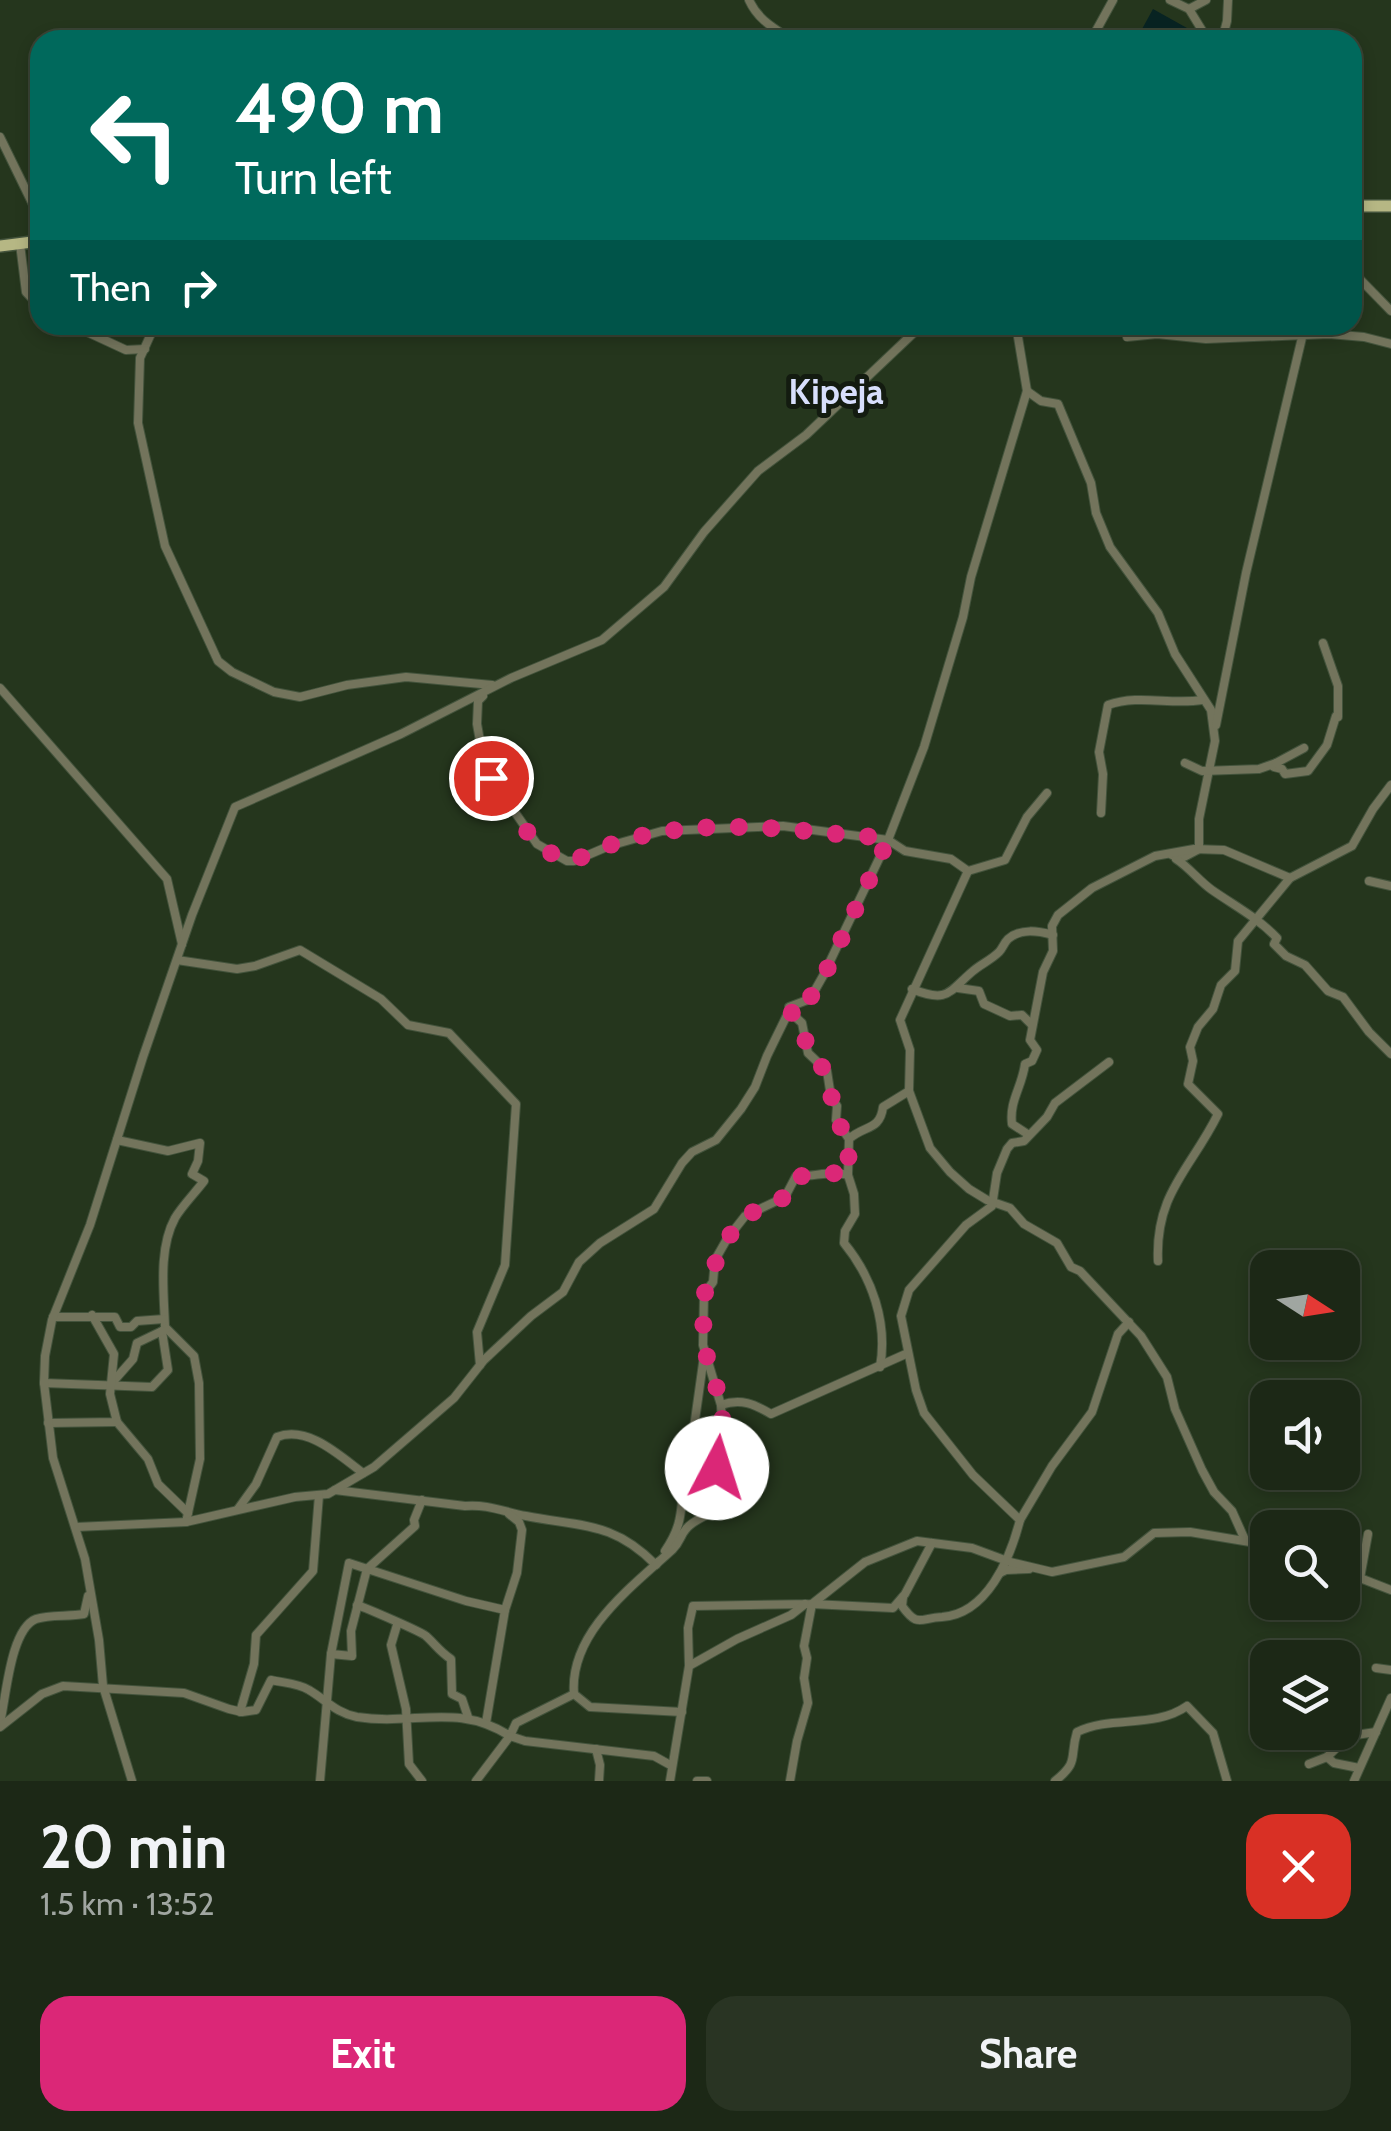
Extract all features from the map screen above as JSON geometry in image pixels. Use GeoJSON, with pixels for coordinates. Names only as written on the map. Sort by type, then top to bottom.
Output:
{"type":"FeatureCollection","features":[{"type":"Feature","properties":{"kind":"main road"},"geometry":{"type":"LineString","coordinates":[[1362,206],[1391,206]]}},
{"type":"Feature","properties":{"kind":"main road"},"geometry":{"type":"LineString","coordinates":[[0,246],[30,242]]}},
{"type":"Feature","properties":{"kind":"street"},"geometry":{"type":"LineString","coordinates":[[749,0],[754,12],[775,30]]}},
{"type":"Feature","properties":{"kind":"street"},"geometry":{"type":"LineString","coordinates":[[1097,30],[1113,0]]}},
{"type":"Feature","properties":{"kind":"street"},"geometry":{"type":"LineString","coordinates":[[1170,0],[1190,9],[1202,30]]}},
{"type":"Feature","properties":{"kind":"street"},"geometry":{"type":"LineString","coordinates":[[1190,9],[1206,0]]}},
{"type":"Feature","properties":{"kind":"street"},"geometry":{"type":"LineString","coordinates":[[1225,30],[1228,0]]}},
{"type":"Feature","properties":{"kind":"street"},"geometry":{"type":"LineString","coordinates":[[0,136],[30,198]]}},
{"type":"Feature","properties":{"kind":"street"},"geometry":{"type":"LineString","coordinates":[[20,244],[26,292],[30,296]]}},
{"type":"Feature","properties":{"kind":"street"},"geometry":{"type":"LineString","coordinates":[[1362,281],[1391,310]]}},
{"type":"Feature","properties":{"kind":"street"},"geometry":{"type":"LineString","coordinates":[[94,335],[126,350],[145,349]]}},
{"type":"Feature","properties":{"kind":"street"},"geometry":{"type":"LineString","coordinates":[[151,335],[140,358],[138,423],[156,517],[164,546],[218,661],[274,692],[300,697],[347,685],[406,677],[493,685],[504,682]]}},
{"type":"Feature","properties":{"kind":"street"},"geometry":{"type":"LineString","coordinates":[[132,1781],[103,1686],[90,1588],[76,1527],[53,1458],[44,1383],[53,1318],[90,1225],[182,945],[235,807],[602,640],[664,587],[758,471],[820,422],[911,335]]}},
{"type":"Feature","properties":{"kind":"street"},"geometry":{"type":"LineString","coordinates":[[76,1527],[237,1510],[335,1490],[363,1473],[429,1421],[530,1316],[563,1292],[579,1262],[654,1209],[682,1163],[692,1152],[716,1140],[730,1124],[755,1088],[789,1006],[810,998],[824,976],[888,840],[924,748],[1028,390],[1018,335]]}},
{"type":"Feature","properties":{"kind":"street"},"geometry":{"type":"LineString","coordinates":[[1127,337],[1148,335]]}},
{"type":"Feature","properties":{"kind":"street"},"geometry":{"type":"LineString","coordinates":[[1168,335],[1206,339],[1364,336],[1391,344]]}},
{"type":"Feature","properties":{"kind":"street"},"geometry":{"type":"LineString","coordinates":[[1198,849],[1198,819],[1246,576],[1303,336]]}},
{"type":"Feature","properties":{"kind":"street"},"geometry":{"type":"LineString","coordinates":[[1028,390],[1041,401],[1058,404],[1091,483],[1096,513],[1110,547],[1158,613],[1176,654],[1211,710],[1215,729]]}},
{"type":"Feature","properties":{"kind":"street"},"geometry":{"type":"LineString","coordinates":[[1276,763],[1274,767],[1282,768],[1285,774],[1308,772],[1327,745],[1337,716],[1338,686],[1323,643]]}},
{"type":"Feature","properties":{"kind":"street"},"geometry":{"type":"LineString","coordinates":[[0,688],[166,879],[182,945]]}},
{"type":"Feature","properties":{"kind":"street"},"geometry":{"type":"LineString","coordinates":[[490,688],[478,701],[476,724],[486,769],[537,844],[567,861],[632,839],[674,830],[783,826],[888,840],[906,851],[951,859],[968,871]]}},
{"type":"Feature","properties":{"kind":"street"},"geometry":{"type":"LineString","coordinates":[[1101,813],[1103,774],[1099,752],[1108,704],[1128,698],[1181,703],[1202,700]]}},
{"type":"Feature","properties":{"kind":"street"},"geometry":{"type":"LineString","coordinates":[[1186,763],[1202,772],[1260,768],[1304,748]]}},
{"type":"Feature","properties":{"kind":"street"},"geometry":{"type":"LineString","coordinates":[[1158,1261],[1167,1200],[1218,1114],[1188,1084],[1193,1062],[1190,1048],[1198,1026],[1235,971],[1238,941],[1290,878],[1352,846],[1372,809],[1391,786]]}},
{"type":"Feature","properties":{"kind":"street"},"geometry":{"type":"LineString","coordinates":[[1048,794],[1036,803],[1004,860],[968,871],[912,990],[900,1020],[910,1050],[910,1091],[937,1158],[969,1188],[1010,1208],[1024,1224],[1057,1243],[1071,1267],[1080,1271],[1128,1322],[1167,1377],[1175,1409],[1194,1454],[1214,1492],[1232,1511],[1246,1540]]}},
{"type":"Feature","properties":{"kind":"street"},"geometry":{"type":"LineString","coordinates":[[1029,1135],[1012,1124],[1012,1098],[1023,1080],[1025,1064],[1032,1061],[1037,1050],[1030,1040],[1032,1026],[1043,972],[1054,951],[1052,926],[1058,915],[1092,888],[1134,865],[1198,849],[1224,850],[1290,878]]}},
{"type":"Feature","properties":{"kind":"street"},"geometry":{"type":"LineString","coordinates":[[1168,854],[1194,872],[1208,888],[1256,918],[1277,938],[1274,944],[1278,949],[1305,966],[1328,991],[1342,997],[1391,1054]]}},
{"type":"Feature","properties":{"kind":"street"},"geometry":{"type":"LineString","coordinates":[[1369,881],[1391,886]]}},
{"type":"Feature","properties":{"kind":"street"},"geometry":{"type":"LineString","coordinates":[[958,988],[970,972],[999,952],[1008,939],[1034,930],[1053,935]]}},
{"type":"Feature","properties":{"kind":"street"},"geometry":{"type":"LineString","coordinates":[[177,960],[238,969],[300,950],[381,999],[408,1024],[449,1033],[516,1104],[505,1265],[477,1332],[480,1366]]}},
{"type":"Feature","properties":{"kind":"street"},"geometry":{"type":"LineString","coordinates":[[912,990],[933,996],[958,988],[979,991],[984,1004],[1010,1016],[1022,1016],[1032,1026]]}},
{"type":"Feature","properties":{"kind":"street"},"geometry":{"type":"LineString","coordinates":[[790,1011],[802,1023],[808,1053],[826,1071],[836,1120],[849,1139],[848,1175],[855,1214],[845,1231],[844,1243],[857,1256],[880,1317],[884,1344],[880,1367]]}},
{"type":"Feature","properties":{"kind":"street"},"geometry":{"type":"LineString","coordinates":[[1020,1520],[974,1475],[924,1413],[901,1316],[909,1290],[966,1225],[992,1206],[1006,1150],[1047,1118],[1056,1102],[1109,1062]]}},
{"type":"Feature","properties":{"kind":"street"},"geometry":{"type":"LineString","coordinates":[[849,1139],[878,1123],[883,1107],[910,1091]]}},
{"type":"Feature","properties":{"kind":"street"},"geometry":{"type":"LineString","coordinates":[[44,1383],[152,1387],[168,1370],[164,1266],[178,1214],[204,1181],[192,1174],[200,1144],[168,1151],[117,1140]]}},
{"type":"Feature","properties":{"kind":"street"},"geometry":{"type":"LineString","coordinates":[[656,1565],[682,1520],[682,1488],[688,1470],[704,1351],[704,1294],[713,1282],[716,1260],[745,1216],[785,1197],[796,1176],[837,1172],[848,1175]]}},
{"type":"Feature","properties":{"kind":"street"},"geometry":{"type":"LineString","coordinates":[[53,1318],[92,1315],[115,1317],[120,1327],[132,1328],[137,1321],[164,1326],[194,1356],[199,1382],[200,1460],[187,1518]]}},
{"type":"Feature","properties":{"kind":"street"},"geometry":{"type":"LineString","coordinates":[[92,1315],[114,1354],[110,1394],[117,1422],[148,1458],[158,1484],[187,1518]]}},
{"type":"Feature","properties":{"kind":"street"},"geometry":{"type":"LineString","coordinates":[[903,1597],[902,1606],[912,1619],[922,1622],[949,1618],[978,1603],[1008,1562],[1020,1520],[1052,1466],[1092,1412],[1118,1334],[1128,1322]]}},
{"type":"Feature","properties":{"kind":"street"},"geometry":{"type":"LineString","coordinates":[[111,1384],[133,1359],[136,1343],[164,1326]]}},
{"type":"Feature","properties":{"kind":"street"},"geometry":{"type":"LineString","coordinates":[[574,1694],[576,1668],[587,1639],[613,1605],[679,1544],[688,1526],[712,1512],[723,1448],[722,1405],[704,1351]]}},
{"type":"Feature","properties":{"kind":"street"},"geometry":{"type":"LineString","coordinates":[[722,1405],[754,1403],[770,1414],[908,1353]]}},
{"type":"Feature","properties":{"kind":"street"},"geometry":{"type":"LineString","coordinates":[[48,1423],[117,1422]]}},
{"type":"Feature","properties":{"kind":"street"},"geometry":{"type":"LineString","coordinates":[[237,1510],[256,1484],[277,1437],[288,1433],[324,1444],[363,1473]]}},
{"type":"Feature","properties":{"kind":"street"},"geometry":{"type":"LineString","coordinates":[[335,1490],[465,1506],[485,1504],[571,1521],[630,1541],[656,1565]]}},
{"type":"Feature","properties":{"kind":"street"},"geometry":{"type":"LineString","coordinates":[[240,1712],[254,1664],[256,1635],[313,1571],[319,1494]]}},
{"type":"Feature","properties":{"kind":"street"},"geometry":{"type":"LineString","coordinates":[[331,1654],[354,1654],[351,1631],[367,1569],[415,1526],[422,1500]]}},
{"type":"Feature","properties":{"kind":"street"},"geometry":{"type":"LineString","coordinates":[[486,1724],[522,1530],[506,1511]]}},
{"type":"Feature","properties":{"kind":"street"},"geometry":{"type":"LineString","coordinates":[[688,1666],[737,1638],[791,1616],[865,1562],[916,1541],[972,1548],[1008,1562],[1052,1572],[1124,1558],[1154,1532],[1190,1532],[1250,1541]]}},
{"type":"Feature","properties":{"kind":"street"},"geometry":{"type":"LineString","coordinates":[[1368,1534],[1360,1578],[1391,1590]]}},
{"type":"Feature","properties":{"kind":"street"},"geometry":{"type":"LineString","coordinates":[[670,1781],[693,1606],[834,1602],[886,1610],[903,1597],[932,1544]]}},
{"type":"Feature","properties":{"kind":"street"},"geometry":{"type":"LineString","coordinates":[[320,1781],[331,1654],[346,1566],[353,1564],[466,1602],[505,1610]]}},
{"type":"Feature","properties":{"kind":"street"},"geometry":{"type":"LineString","coordinates":[[1000,1573],[1034,1569]]}},
{"type":"Feature","properties":{"kind":"street"},"geometry":{"type":"LineString","coordinates":[[0,1725],[24,1628],[34,1620],[84,1614],[90,1588]]}},
{"type":"Feature","properties":{"kind":"street"},"geometry":{"type":"LineString","coordinates":[[790,1781],[808,1703],[804,1646],[808,1604]]}},
{"type":"Feature","properties":{"kind":"street"},"geometry":{"type":"LineString","coordinates":[[358,1605],[425,1634],[451,1659],[452,1694],[462,1699],[468,1717]]}},
{"type":"Feature","properties":{"kind":"street"},"geometry":{"type":"LineString","coordinates":[[397,1625],[392,1646],[407,1720],[409,1764],[422,1781]]}},
{"type":"Feature","properties":{"kind":"street"},"geometry":{"type":"LineString","coordinates":[[1376,1668],[1391,1670]]}},
{"type":"Feature","properties":{"kind":"street"},"geometry":{"type":"LineString","coordinates":[[0,1669],[11,1670]]}},
{"type":"Feature","properties":{"kind":"street"},"geometry":{"type":"LineString","coordinates":[[0,1725],[42,1694],[64,1686],[184,1693],[240,1712],[256,1710],[271,1680],[310,1690],[326,1704],[357,1717],[468,1717],[510,1736],[654,1756],[672,1766]]}},
{"type":"Feature","properties":{"kind":"street"},"geometry":{"type":"LineString","coordinates":[[574,1694],[590,1707],[682,1712]]}},
{"type":"Feature","properties":{"kind":"street"},"geometry":{"type":"LineString","coordinates":[[476,1781],[516,1724],[574,1694]]}},
{"type":"Feature","properties":{"kind":"street"},"geometry":{"type":"LineString","coordinates":[[1354,1781],[1391,1698]]}},
{"type":"Feature","properties":{"kind":"street"},"geometry":{"type":"LineString","coordinates":[[1055,1781],[1070,1769],[1077,1732],[1092,1725],[1151,1720],[1187,1706],[1213,1733],[1227,1781]]}},
{"type":"Feature","properties":{"kind":"street"},"geometry":{"type":"LineString","coordinates":[[1310,1764],[1327,1757],[1348,1736],[1376,1732]]}},
{"type":"Feature","properties":{"kind":"street"},"geometry":{"type":"LineString","coordinates":[[596,1749],[599,1781]]}},
{"type":"Feature","properties":{"kind":"street"},"geometry":{"type":"LineString","coordinates":[[1327,1757],[1334,1763],[1360,1768]]}},
{"type":"Feature","properties":{"kind":"street"},"geometry":{"type":"LineString","coordinates":[[697,1781],[707,1781]]}},
{"type":"Feature","properties":{"kind":"water"},"geometry":{"type":"Polygon","coordinates":[[[1153,9],[1187,28],[1186,30],[1141,30],[1153,9]]]}},
{"type":"Feature","properties":{"kind":"district","name":"Kipeja"},"geometry":{"type":"Point","coordinates":[836,392]}},
{"type":"Feature","properties":{"kind":"route"},"geometry":{"type":"LineString","coordinates":[[491,778],[537,844],[567,861],[653,833],[720,826],[783,826],[888,840],[824,976],[810,998],[789,1006],[802,1023],[808,1053],[826,1071],[830,1081],[836,1120],[849,1139],[848,1175],[837,1172],[796,1176],[785,1197],[745,1216],[727,1239],[716,1260],[713,1282],[704,1294],[703,1344],[722,1405],[723,1448],[717,1468]]}}]}
